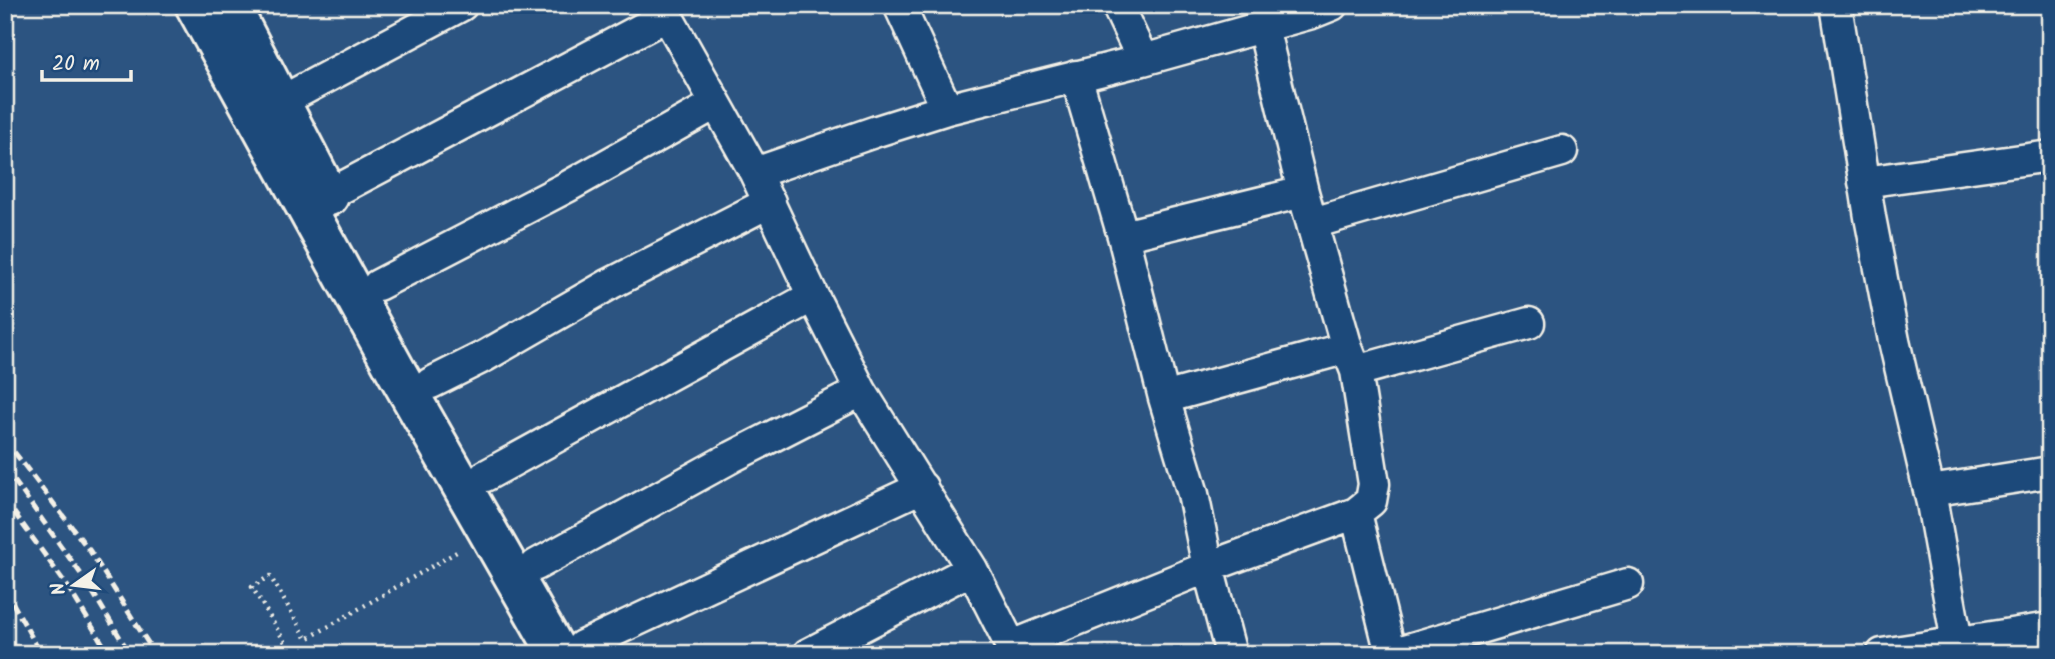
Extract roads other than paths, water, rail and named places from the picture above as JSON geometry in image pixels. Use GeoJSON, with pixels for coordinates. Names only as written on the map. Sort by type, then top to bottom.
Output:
{"type":"FeatureCollection","features":[{"type":"Feature","properties":{"kind":"highway"},"geometry":{"type":"LineString","coordinates":[[195,5],[395,369],[489,533],[576,651]]}},
{"type":"Feature","properties":{"kind":"highway"},"geometry":{"type":"LineString","coordinates":[[230,5],[328,195],[431,383],[536,565],[576,651]]}},
{"type":"Feature","properties":{"kind":"street"},"geometry":{"type":"LineString","coordinates":[[280,102],[462,5]]}},
{"type":"Feature","properties":{"kind":"street"},"geometry":{"type":"LineString","coordinates":[[899,5],[947,109]]}},
{"type":"Feature","properties":{"kind":"street"},"geometry":{"type":"LineString","coordinates":[[1117,5],[1143,60]]}},
{"type":"Feature","properties":{"kind":"street"},"geometry":{"type":"LineString","coordinates":[[1836,5],[1864,182],[1894,341],[1930,491],[1957,642]]}},
{"type":"Feature","properties":{"kind":"street"},"geometry":{"type":"LineString","coordinates":[[755,173],[947,109],[1143,60],[1262,27],[1317,8]]}},
{"type":"Feature","properties":{"kind":"street"},"geometry":{"type":"LineString","coordinates":[[328,195],[663,11],[755,173],[861,391],[972,569],[1014,650],[1208,567],[1356,513],[1371,502],[1374,484],[1352,359],[1303,192],[1262,27]]}},
{"type":"Feature","properties":{"kind":"street"},"geometry":{"type":"LineString","coordinates":[[1076,76],[1123,236],[1164,398],[1193,494],[1208,567],[1231,654]]}},
{"type":"Feature","properties":{"kind":"street"},"geometry":{"type":"LineString","coordinates":[[378,285],[556,193],[715,104]]}},
{"type":"Feature","properties":{"kind":"street"},"geometry":{"type":"LineString","coordinates":[[1313,223],[1562,151]]}},
{"type":"Feature","properties":{"kind":"street"},"geometry":{"type":"LineString","coordinates":[[1864,182],[2050,156]]}},
{"type":"Feature","properties":{"kind":"street"},"geometry":{"type":"LineString","coordinates":[[1123,236],[1303,192]]}},
{"type":"Feature","properties":{"kind":"street"},"geometry":{"type":"LineString","coordinates":[[431,383],[485,356],[610,284],[770,202]]}},
{"type":"Feature","properties":{"kind":"street"},"geometry":{"type":"LineString","coordinates":[[485,476],[813,296]]}},
{"type":"Feature","properties":{"kind":"street"},"geometry":{"type":"LineString","coordinates":[[1164,398],[1529,323]]}},
{"type":"Feature","properties":{"kind":"street"},"geometry":{"type":"LineString","coordinates":[[536,565],[722,463],[861,391]]}},
{"type":"Feature","properties":{"kind":"street"},"geometry":{"type":"LineString","coordinates":[[1930,491],[2050,472]]}},
{"type":"Feature","properties":{"kind":"street"},"geometry":{"type":"LineString","coordinates":[[576,651],[922,487]]}},
{"type":"Feature","properties":{"kind":"street"},"geometry":{"type":"LineString","coordinates":[[1356,513],[1392,654],[1628,584]]}},
{"type":"Feature","properties":{"kind":"street"},"geometry":{"type":"LineString","coordinates":[[808,654],[972,569]]}},
{"type":"Feature","properties":{"kind":"street"},"geometry":{"type":"LineString","coordinates":[[1882,654],[2050,628]]}},
{"type":"Feature","properties":{"kind":"railway"},"geometry":{"type":"LineString","coordinates":[[5,440],[90,551],[155,654]]}},
{"type":"Feature","properties":{"kind":"railway"},"geometry":{"type":"LineString","coordinates":[[5,468],[86,581],[130,654]]}},
{"type":"Feature","properties":{"kind":"railway"},"geometry":{"type":"LineString","coordinates":[[5,500],[68,587],[109,654]]}},
{"type":"Feature","properties":{"kind":"railway"},"geometry":{"type":"LineString","coordinates":[[5,589],[41,654]]}}]}
